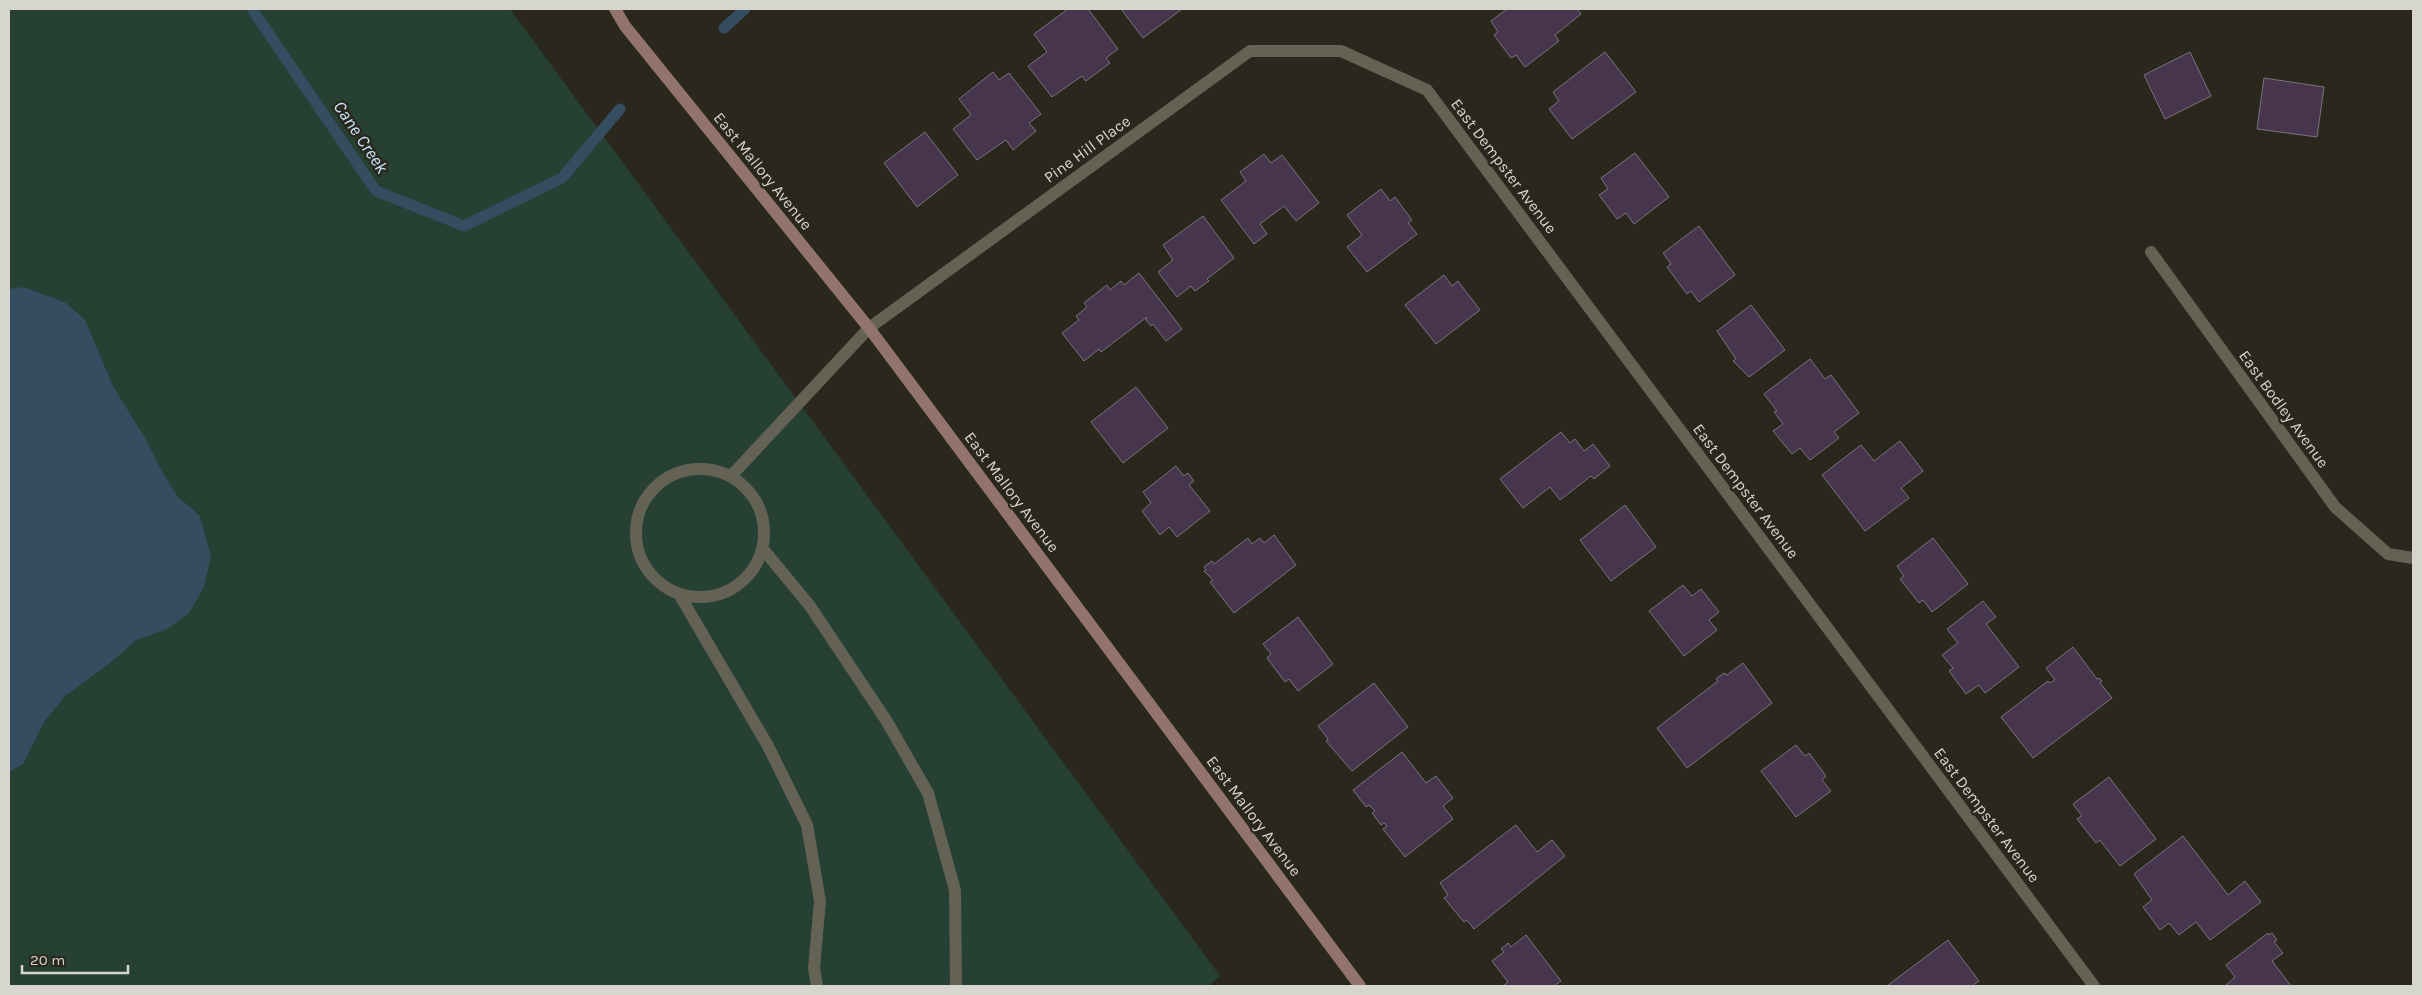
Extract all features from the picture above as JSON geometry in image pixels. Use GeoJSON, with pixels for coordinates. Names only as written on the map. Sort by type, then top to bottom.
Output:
{"type":"FeatureCollection","features":[{"type":"Feature","properties":{"kind":"main road","name":"East Mallory Avenue"},"geometry":{"type":"LineString","coordinates":[[615,9],[625,26],[869,328],[1360,986]]}},
{"type":"Feature","properties":{"kind":"street","name":"Pine Hill Place"},"geometry":{"type":"LineString","coordinates":[[732,475],[869,328],[1250,51],[1341,51]]}},
{"type":"Feature","properties":{"kind":"street","name":"East Dempster Avenue"},"geometry":{"type":"LineString","coordinates":[[1341,51],[1427,90],[2092,985]]}},
{"type":"Feature","properties":{"kind":"street","name":"East Bodley Avenue"},"geometry":{"type":"LineString","coordinates":[[2151,252],[2335,507],[2388,554],[2413,558]]}},
{"type":"Feature","properties":{"kind":"street"},"geometry":{"type":"LineString","coordinates":[[689,470],[710,470],[732,475],[747,490],[759,507],[765,528],[763,549],[754,569],[739,584],[721,594],[700,598],[679,594],[660,584],[646,568],[638,549],[636,534],[641,507],[653,489],[669,476],[689,470]]}},
{"type":"Feature","properties":{"kind":"street"},"geometry":{"type":"LineString","coordinates":[[763,549],[816,614],[886,720],[928,793],[955,890],[956,986]]}},
{"type":"Feature","properties":{"kind":"street"},"geometry":{"type":"LineString","coordinates":[[679,594],[768,746],[807,825],[820,901],[814,968],[817,986]]}},
{"type":"Feature","properties":{"kind":"green space"},"geometry":{"type":"Polygon","coordinates":[[[9,9],[510,9],[1220,976],[1209,986],[9,986],[9,9]]]}},
{"type":"Feature","properties":{"kind":"water"},"geometry":{"type":"Polygon","coordinates":[[[24,287],[66,303],[85,320],[113,386],[146,440],[161,470],[177,496],[200,516],[211,557],[203,589],[189,613],[167,629],[136,640],[110,663],[65,696],[44,722],[23,764],[9,772],[9,289],[24,287]]]}},
{"type":"Feature","properties":{"kind":"building"},"geometry":{"type":"Polygon","coordinates":[[[1068,9],[1088,9],[1118,49],[1106,58],[1110,63],[1086,81],[1082,76],[1052,97],[1028,66],[1047,52],[1034,34],[1068,9]]]}},
{"type":"Feature","properties":{"kind":"building"},"geometry":{"type":"Polygon","coordinates":[[[1121,9],[1182,9],[1143,38],[1121,9]]]}},
{"type":"Feature","properties":{"kind":"building"},"geometry":{"type":"Polygon","coordinates":[[[1507,9],[1577,9],[1581,14],[1555,35],[1559,41],[1525,67],[1516,55],[1511,58],[1494,35],[1498,32],[1491,21],[1507,9]]]}},
{"type":"Feature","properties":{"kind":"building"},"geometry":{"type":"Polygon","coordinates":[[[1605,52],[1636,92],[1572,139],[1549,109],[1559,101],[1553,92],[1605,52]]]}},
{"type":"Feature","properties":{"kind":"building"},"geometry":{"type":"Polygon","coordinates":[[[2190,52],[2211,96],[2165,119],[2144,75],[2190,52]]]}},
{"type":"Feature","properties":{"kind":"building"},"geometry":{"type":"Polygon","coordinates":[[[993,72],[999,80],[1009,73],[1041,114],[1029,123],[1036,131],[1013,150],[1006,140],[977,160],[953,129],[971,115],[959,99],[993,72]]]}},
{"type":"Feature","properties":{"kind":"building"},"geometry":{"type":"Polygon","coordinates":[[[2264,78],[2324,87],[2317,137],[2257,129],[2264,78]]]}},
{"type":"Feature","properties":{"kind":"building"},"geometry":{"type":"Polygon","coordinates":[[[925,132],[958,175],[917,207],[884,163],[925,132]]]}},
{"type":"Feature","properties":{"kind":"building"},"geometry":{"type":"Polygon","coordinates":[[[1635,153],[1669,197],[1634,224],[1626,213],[1617,219],[1599,195],[1608,189],[1601,178],[1635,153]]]}},
{"type":"Feature","properties":{"kind":"building"},"geometry":{"type":"Polygon","coordinates":[[[1264,154],[1271,163],[1282,155],[1319,203],[1296,221],[1284,206],[1260,224],[1267,234],[1254,244],[1221,200],[1246,181],[1240,172],[1264,154]]]}},
{"type":"Feature","properties":{"kind":"building"},"geometry":{"type":"Polygon","coordinates":[[[1381,189],[1390,201],[1395,197],[1412,220],[1408,223],[1417,234],[1367,272],[1347,247],[1362,235],[1347,215],[1381,189]]]}},
{"type":"Feature","properties":{"kind":"building"},"geometry":{"type":"Polygon","coordinates":[[[1203,216],[1234,258],[1195,291],[1191,286],[1177,297],[1158,272],[1173,260],[1163,245],[1203,216]]]}},
{"type":"Feature","properties":{"kind":"building"},"geometry":{"type":"Polygon","coordinates":[[[1699,226],[1735,275],[1699,302],[1691,291],[1687,294],[1667,267],[1671,264],[1663,253],[1699,226]]]}},
{"type":"Feature","properties":{"kind":"building"},"geometry":{"type":"Polygon","coordinates":[[[1139,273],[1182,329],[1166,341],[1153,324],[1151,326],[1146,320],[1147,317],[1101,352],[1099,349],[1084,361],[1062,333],[1079,320],[1076,316],[1087,307],[1084,303],[1107,285],[1110,290],[1121,281],[1124,285],[1139,273]]]}},
{"type":"Feature","properties":{"kind":"building"},"geometry":{"type":"Polygon","coordinates":[[[1444,275],[1452,286],[1458,281],[1480,310],[1436,344],[1405,305],[1444,275]]]}},
{"type":"Feature","properties":{"kind":"building"},"geometry":{"type":"Polygon","coordinates":[[[1751,305],[1785,350],[1749,377],[1733,361],[1736,359],[1717,331],[1751,305]]]}},
{"type":"Feature","properties":{"kind":"building"},"geometry":{"type":"Polygon","coordinates":[[[1810,359],[1825,379],[1831,375],[1859,413],[1834,432],[1839,438],[1810,460],[1800,448],[1792,454],[1773,431],[1783,424],[1774,412],[1777,411],[1764,394],[1810,359]]]}},
{"type":"Feature","properties":{"kind":"building"},"geometry":{"type":"Polygon","coordinates":[[[1136,387],[1168,428],[1123,463],[1091,422],[1136,387]]]}},
{"type":"Feature","properties":{"kind":"building"},"geometry":{"type":"Polygon","coordinates":[[[1561,432],[1570,443],[1575,439],[1584,451],[1593,444],[1610,466],[1594,479],[1591,476],[1560,500],[1550,487],[1523,508],[1500,479],[1561,432]]]}},
{"type":"Feature","properties":{"kind":"building"},"geometry":{"type":"Polygon","coordinates":[[[1900,441],[1923,471],[1901,488],[1909,498],[1865,531],[1822,475],[1861,445],[1874,461],[1900,441]]]}},
{"type":"Feature","properties":{"kind":"building"},"geometry":{"type":"Polygon","coordinates":[[[1176,466],[1184,476],[1188,473],[1194,481],[1189,485],[1210,511],[1177,537],[1169,527],[1160,535],[1142,511],[1151,503],[1143,492],[1176,466]]]}},
{"type":"Feature","properties":{"kind":"building"},"geometry":{"type":"Polygon","coordinates":[[[1625,505],[1656,547],[1611,581],[1580,540],[1625,505]]]}},
{"type":"Feature","properties":{"kind":"building"},"geometry":{"type":"Polygon","coordinates":[[[1274,535],[1296,565],[1234,613],[1210,582],[1213,580],[1204,571],[1206,570],[1204,567],[1212,561],[1214,564],[1248,538],[1252,544],[1260,538],[1264,543],[1274,535]]]}},
{"type":"Feature","properties":{"kind":"building"},"geometry":{"type":"Polygon","coordinates":[[[1933,538],[1968,584],[1932,612],[1923,600],[1919,603],[1900,579],[1904,576],[1897,566],[1933,538]]]}},
{"type":"Feature","properties":{"kind":"building"},"geometry":{"type":"Polygon","coordinates":[[[1683,585],[1692,596],[1701,589],[1719,612],[1709,620],[1717,630],[1684,656],[1649,611],[1683,585]]]}},
{"type":"Feature","properties":{"kind":"building"},"geometry":{"type":"Polygon","coordinates":[[[1983,601],[1996,617],[1986,624],[2019,667],[1985,693],[1979,685],[1966,694],[1949,671],[1953,668],[1942,655],[1958,643],[1947,629],[1983,601]]]}},
{"type":"Feature","properties":{"kind":"building"},"geometry":{"type":"Polygon","coordinates":[[[1298,617],[1333,664],[1298,691],[1289,679],[1285,682],[1267,658],[1271,654],[1263,644],[1298,617]]]}},
{"type":"Feature","properties":{"kind":"building"},"geometry":{"type":"Polygon","coordinates":[[[2073,647],[2097,679],[2099,678],[2102,681],[2100,683],[2112,698],[2033,758],[2001,717],[2048,681],[2050,683],[2055,680],[2046,668],[2073,647]]]}},
{"type":"Feature","properties":{"kind":"building"},"geometry":{"type":"Polygon","coordinates":[[[1743,663],[1772,703],[1687,768],[1657,728],[1718,681],[1716,679],[1724,673],[1727,675],[1743,663]]]}},
{"type":"Feature","properties":{"kind":"building"},"geometry":{"type":"Polygon","coordinates":[[[1374,683],[1408,727],[1352,771],[1326,741],[1328,739],[1318,726],[1374,683]]]}},
{"type":"Feature","properties":{"kind":"building"},"geometry":{"type":"Polygon","coordinates":[[[1796,745],[1805,756],[1809,753],[1826,776],[1822,780],[1831,791],[1796,817],[1761,771],[1796,745]]]}},
{"type":"Feature","properties":{"kind":"building"},"geometry":{"type":"Polygon","coordinates":[[[1402,752],[1426,783],[1436,776],[1453,798],[1443,806],[1453,819],[1405,857],[1383,829],[1387,826],[1384,823],[1381,825],[1372,813],[1375,811],[1369,805],[1366,807],[1353,790],[1402,752]]]}},
{"type":"Feature","properties":{"kind":"building"},"geometry":{"type":"Polygon","coordinates":[[[2109,777],[2156,839],[2120,866],[2100,840],[2096,843],[2077,819],[2082,816],[2073,804],[2109,777]]]}},
{"type":"Feature","properties":{"kind":"building"},"geometry":{"type":"Polygon","coordinates":[[[1516,825],[1537,852],[1552,840],[1565,856],[1474,929],[1467,920],[1464,922],[1444,898],[1448,895],[1440,883],[1516,825]]]}},
{"type":"Feature","properties":{"kind":"building"},"geometry":{"type":"Polygon","coordinates":[[[2183,836],[2228,895],[2245,881],[2261,902],[2210,940],[2196,922],[2179,935],[2169,923],[2160,930],[2143,907],[2152,900],[2134,874],[2183,836]]]}},
{"type":"Feature","properties":{"kind":"building"},"geometry":{"type":"Polygon","coordinates":[[[2268,933],[2269,935],[2272,933],[2277,940],[2274,942],[2283,953],[2272,961],[2291,986],[2227,986],[2235,977],[2226,965],[2268,933]]]}},
{"type":"Feature","properties":{"kind":"building"},"geometry":{"type":"Polygon","coordinates":[[[1526,935],[1561,981],[1554,986],[1503,986],[1508,982],[1492,961],[1504,952],[1501,949],[1508,943],[1511,947],[1526,935]]]}},
{"type":"Feature","properties":{"kind":"building"},"geometry":{"type":"Polygon","coordinates":[[[1948,940],[1979,981],[1972,986],[1887,986],[1948,940]]]}},
{"type":"Feature","properties":{"kind":"waterway","name":"Cane Creek"},"geometry":{"type":"LineString","coordinates":[[252,9],[376,191],[464,226],[562,178],[620,109]]}},
{"type":"Feature","properties":{"kind":"waterway","name":"Cane Creek"},"geometry":{"type":"LineString","coordinates":[[724,28],[745,9]]}}]}
